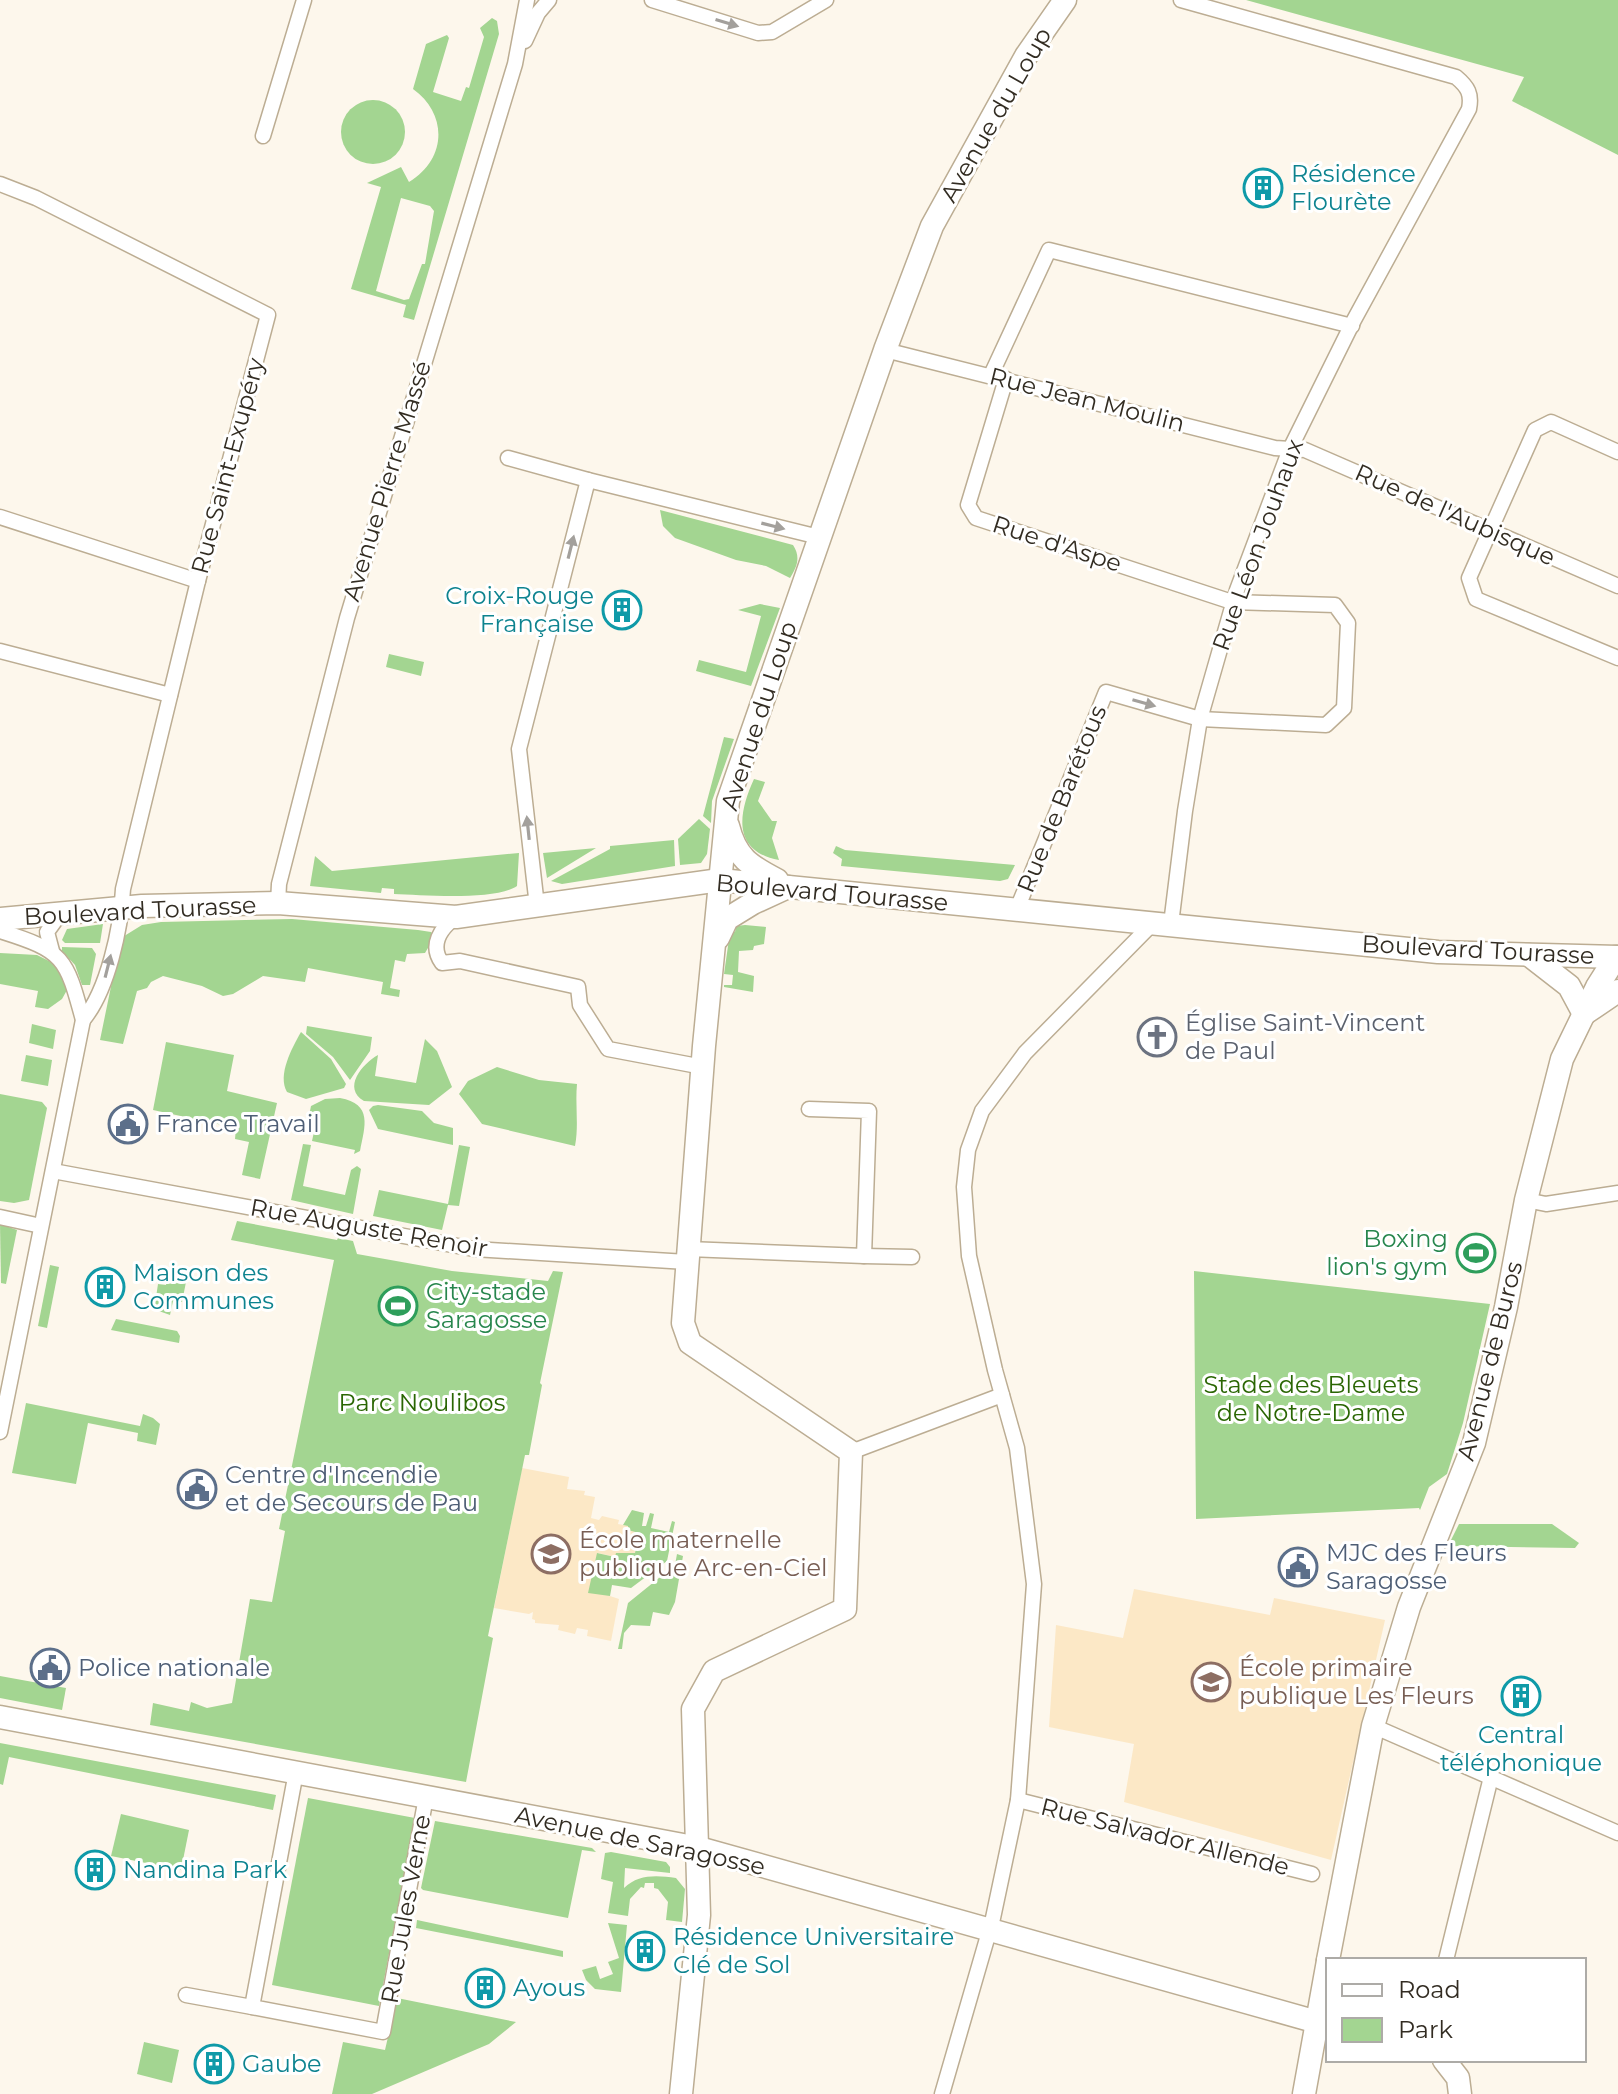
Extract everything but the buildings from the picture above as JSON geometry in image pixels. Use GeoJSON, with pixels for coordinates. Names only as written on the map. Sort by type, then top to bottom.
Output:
{"type":"FeatureCollection","features":[{"type":"Feature","properties":{"kind":"street"},"geometry":{"type":"LineString","coordinates":[[263,136],[304,0]]}},
{"type":"Feature","properties":{"kind":"street","name":"Avenue Pierre Massé"},"geometry":{"type":"LineString","coordinates":[[278,903],[279,884],[347,618],[515,64],[527,0]]}},
{"type":"Feature","properties":{"kind":"street","name":"Avenue Pierre Massé"},"geometry":{"type":"LineString","coordinates":[[515,64],[538,13],[549,0]]}},
{"type":"Feature","properties":{"kind":"street"},"geometry":{"type":"LineString","coordinates":[[652,0],[758,33],[772,32],[826,0]]}},
{"type":"Feature","properties":{"kind":"street","name":"Avenue du Loup"},"geometry":{"type":"LineString","coordinates":[[851,1452],[690,1343],[683,1323],[728,801],[885,350],[932,226],[1026,56],[1065,0]]}},
{"type":"Feature","properties":{"kind":"street","name":"Rue Léon Jouhaux"},"geometry":{"type":"LineString","coordinates":[[1162,923],[1200,719],[1232,602],[1290,449],[1352,326],[1469,109],[1471,97],[1467,86],[1456,77],[1181,0]]}},
{"type":"Feature","properties":{"kind":"street","name":"Rue Saint-Exupéry"},"geometry":{"type":"LineString","coordinates":[[0,184],[36,198],[268,315],[170,695],[123,889],[122,908],[104,983],[95,1006],[83,1020]]}},
{"type":"Feature","properties":{"kind":"street","name":"Rue d'Aspe"},"geometry":{"type":"LineString","coordinates":[[1200,719],[1326,725],[1344,708],[1348,623],[1335,605],[1232,602],[976,518],[968,505],[998,377],[1049,250],[1352,326]]}},
{"type":"Feature","properties":{"kind":"street","name":"Rue Jean Moulin"},"geometry":{"type":"LineString","coordinates":[[885,350],[1275,448],[1290,449]]}},
{"type":"Feature","properties":{"kind":"street"},"geometry":{"type":"LineString","coordinates":[[1618,452],[1551,422],[1535,430],[1469,578],[1476,599],[1618,658]]}},
{"type":"Feature","properties":{"kind":"street","name":"Rue de l'Aubisque"},"geometry":{"type":"LineString","coordinates":[[1290,449],[1305,450],[1618,586]]}},
{"type":"Feature","properties":{"kind":"street"},"geometry":{"type":"LineString","coordinates":[[508,458],[819,537]]}},
{"type":"Feature","properties":{"kind":"street"},"geometry":{"type":"LineString","coordinates":[[537,906],[519,749],[588,480]]}},
{"type":"Feature","properties":{"kind":"street"},"geometry":{"type":"LineString","coordinates":[[0,517],[198,581]]}},
{"type":"Feature","properties":{"kind":"street"},"geometry":{"type":"LineString","coordinates":[[0,651],[170,695]]}},
{"type":"Feature","properties":{"kind":"street","name":"Rue de Barétous"},"geometry":{"type":"LineString","coordinates":[[1017,909],[1106,692],[1200,719]]}},
{"type":"Feature","properties":{"kind":"street"},"geometry":{"type":"LineString","coordinates":[[726,817],[733,845],[749,865],[789,886]]}},
{"type":"Feature","properties":{"kind":"street","name":"Boulevard Tourasse"},"geometry":{"type":"LineString","coordinates":[[0,919],[122,908],[278,903],[456,917],[720,880],[1438,952],[1617,956]]}},
{"type":"Feature","properties":{"kind":"street"},"geometry":{"type":"LineString","coordinates":[[714,946],[727,919],[789,886]]}},
{"type":"Feature","properties":{"kind":"street"},"geometry":{"type":"LineString","coordinates":[[52,951],[47,932],[60,914]]}},
{"type":"Feature","properties":{"kind":"street"},"geometry":{"type":"LineString","coordinates":[[456,917],[446,924],[437,938],[437,956],[442,963],[460,961],[578,987],[580,1005],[608,1049],[703,1067]]}},
{"type":"Feature","properties":{"kind":"street"},"geometry":{"type":"LineString","coordinates":[[942,2094],[989,1930],[1018,1800],[1034,1584],[1017,1448],[969,1256],[964,1187],[968,1150],[982,1111],[1025,1053],[1162,923]]}},
{"type":"Feature","properties":{"kind":"street"},"geometry":{"type":"LineString","coordinates":[[0,931],[52,951],[66,965],[83,1020],[0,1432]]}},
{"type":"Feature","properties":{"kind":"street"},"geometry":{"type":"LineString","coordinates":[[1529,955],[1569,986],[1584,1014],[1618,991]]}},
{"type":"Feature","properties":{"kind":"street","name":"Avenue de Buros"},"geometry":{"type":"LineString","coordinates":[[1329,1958],[1373,1726],[1409,1607],[1474,1443],[1506,1307],[1526,1200],[1562,1059],[1600,981],[1617,956]]}},
{"type":"Feature","properties":{"kind":"street"},"geometry":{"type":"LineString","coordinates":[[809,1109],[869,1111],[864,1256]]}},
{"type":"Feature","properties":{"kind":"street","name":"Rue Auguste Renoir"},"geometry":{"type":"LineString","coordinates":[[53,1171],[474,1249],[687,1256],[912,1257]]}},
{"type":"Feature","properties":{"kind":"street"},"geometry":{"type":"LineString","coordinates":[[1526,1200],[1546,1204],[1618,1193]]}},
{"type":"Feature","properties":{"kind":"street"},"geometry":{"type":"LineString","coordinates":[[0,1217],[41,1226]]}},
{"type":"Feature","properties":{"kind":"street"},"geometry":{"type":"LineString","coordinates":[[681,2094],[699,1915],[693,1709],[714,1671],[845,1609],[851,1452],[1002,1395]]}},
{"type":"Feature","properties":{"kind":"street","name":"Avenue de Saragosse"},"geometry":{"type":"LineString","coordinates":[[0,1717],[699,1848],[1322,2023]]}},
{"type":"Feature","properties":{"kind":"street"},"geometry":{"type":"LineString","coordinates":[[1373,1726],[1618,1833]]}},
{"type":"Feature","properties":{"kind":"street"},"geometry":{"type":"LineString","coordinates":[[252,2007],[296,1772]]}},
{"type":"Feature","properties":{"kind":"street"},"geometry":{"type":"LineString","coordinates":[[1446,1958],[1491,1777]]}},
{"type":"Feature","properties":{"kind":"street","name":"Rue Jules Verne"},"geometry":{"type":"LineString","coordinates":[[186,1995],[383,2032],[426,1797]]}},
{"type":"Feature","properties":{"kind":"street","name":"Rue Salvador Allende"},"geometry":{"type":"LineString","coordinates":[[1018,1800],[1312,1874]]}},
{"type":"Feature","properties":{"kind":"street","name":"Avenue de Buros"},"geometry":{"type":"LineString","coordinates":[[1304,2094],[1322,2023],[1326,1982]]}},
{"type":"Feature","properties":{"kind":"street"},"geometry":{"type":"LineString","coordinates":[[1446,2062],[1458,2078],[1460,2094]]}},
{"type":"Feature","properties":{"kind":"shaded area","name":"École maternelle publique Arc-en-Ciel"},"geometry":{"type":"Polygon","coordinates":[[[522,1468],[569,1477],[567,1489],[585,1491],[584,1495],[595,1497],[591,1518],[599,1520],[602,1516],[619,1520],[618,1524],[640,1533],[635,1553],[615,1557],[598,1553],[610,1596],[619,1599],[611,1641],[587,1636],[588,1630],[577,1628],[575,1634],[558,1630],[559,1625],[535,1623],[533,1612],[494,1608],[522,1468]]]}},
{"type":"Feature","properties":{"kind":"shaded area","name":"École primaire publique Les Fleurs"},"geometry":{"type":"Polygon","coordinates":[[[1134,1589],[1270,1615],[1274,1598],[1385,1620],[1331,1860],[1124,1802],[1134,1744],[1049,1727],[1056,1625],[1123,1638],[1134,1589]]]}},
{"type":"Feature","properties":{"kind":"green space"},"geometry":{"type":"Polygon","coordinates":[[[1246,0],[1618,0],[1618,155],[1512,101],[1524,77],[1246,0]]]}},
{"type":"Feature","properties":{"kind":"green space"},"geometry":{"type":"Polygon","coordinates":[[[492,18],[497,21],[499,34],[414,320],[403,317],[406,305],[351,289],[381,187],[367,183],[401,167],[409,182],[431,161],[436,149],[437,123],[424,99],[413,89],[426,44],[447,35],[449,38],[433,92],[461,101],[466,87],[469,88],[484,37],[480,28],[492,18]],[[401,198],[376,291],[409,299],[422,264],[425,264],[434,211],[430,206],[401,198]]]}},
{"type":"Feature","properties":{"kind":"green space"},"geometry":{"type":"Polygon","coordinates":[[[373,100],[391,106],[399,114],[405,132],[399,150],[391,158],[373,164],[355,158],[347,150],[341,132],[347,114],[355,106],[373,100]]]}},
{"type":"Feature","properties":{"kind":"green space"},"geometry":{"type":"Polygon","coordinates":[[[660,510],[793,545],[797,558],[795,570],[790,578],[766,566],[736,560],[675,538],[663,526],[660,510]]]}},
{"type":"Feature","properties":{"kind":"green space"},"geometry":{"type":"Polygon","coordinates":[[[760,604],[780,608],[751,686],[696,671],[699,660],[746,672],[761,616],[738,610],[760,604]]]}},
{"type":"Feature","properties":{"kind":"green space"},"geometry":{"type":"Polygon","coordinates":[[[389,654],[424,662],[421,676],[386,667],[389,654]]]}},
{"type":"Feature","properties":{"kind":"green space"},"geometry":{"type":"Polygon","coordinates":[[[724,737],[734,739],[712,801],[711,823],[703,816],[724,737]]]}},
{"type":"Feature","properties":{"kind":"green space"},"geometry":{"type":"Polygon","coordinates":[[[754,779],[765,782],[758,801],[772,821],[777,821],[772,838],[779,860],[764,855],[746,840],[742,818],[754,779]]]}},
{"type":"Feature","properties":{"kind":"green space"},"geometry":{"type":"Polygon","coordinates":[[[699,819],[710,829],[707,854],[701,863],[680,865],[678,839],[699,819]]]}},
{"type":"Feature","properties":{"kind":"green space"},"geometry":{"type":"Polygon","coordinates":[[[674,840],[675,866],[562,884],[551,881],[610,849],[610,846],[674,840]]]}},
{"type":"Feature","properties":{"kind":"green space"},"geometry":{"type":"Polygon","coordinates":[[[836,846],[845,850],[1015,865],[1008,879],[1000,881],[841,866],[842,859],[833,853],[836,846]]]}},
{"type":"Feature","properties":{"kind":"green space"},"geometry":{"type":"Polygon","coordinates":[[[596,848],[547,878],[543,853],[596,848]]]}},
{"type":"Feature","properties":{"kind":"green space"},"geometry":{"type":"Polygon","coordinates":[[[519,853],[517,886],[492,894],[394,894],[394,889],[382,888],[381,893],[310,886],[315,856],[332,871],[519,853]]]}},
{"type":"Feature","properties":{"kind":"green space"},"geometry":{"type":"Polygon","coordinates":[[[292,919],[418,930],[431,932],[435,936],[425,953],[407,954],[405,962],[395,960],[390,988],[400,990],[399,997],[381,994],[383,982],[308,968],[305,982],[263,976],[233,994],[223,996],[202,986],[163,976],[137,991],[123,1044],[100,1040],[121,938],[142,925],[161,922],[292,919]]]}},
{"type":"Feature","properties":{"kind":"green space"},"geometry":{"type":"Polygon","coordinates":[[[103,924],[100,943],[65,943],[62,940],[67,929],[103,924]]]}},
{"type":"Feature","properties":{"kind":"green space"},"geometry":{"type":"Polygon","coordinates":[[[736,926],[766,927],[764,944],[754,946],[753,950],[739,951],[738,972],[754,976],[753,992],[724,987],[732,985],[733,975],[724,974],[730,932],[735,932],[736,926]]]}},
{"type":"Feature","properties":{"kind":"green space"},"geometry":{"type":"Polygon","coordinates":[[[62,947],[92,948],[96,954],[90,985],[82,985],[75,965],[62,947]]]}},
{"type":"Feature","properties":{"kind":"green space"},"geometry":{"type":"Polygon","coordinates":[[[0,953],[37,955],[59,966],[67,990],[62,999],[48,1009],[35,1007],[38,991],[0,984],[0,953]]]}},
{"type":"Feature","properties":{"kind":"green space"},"geometry":{"type":"Polygon","coordinates":[[[32,1024],[56,1030],[53,1049],[29,1043],[32,1024]]]}},
{"type":"Feature","properties":{"kind":"green space"},"geometry":{"type":"Polygon","coordinates":[[[307,1026],[372,1037],[370,1051],[350,1080],[333,1057],[306,1034],[307,1026]]]}},
{"type":"Feature","properties":{"kind":"green space"},"geometry":{"type":"Polygon","coordinates":[[[301,1032],[331,1059],[346,1084],[344,1088],[306,1099],[287,1092],[285,1070],[301,1032]]]}},
{"type":"Feature","properties":{"kind":"green space"},"geometry":{"type":"Polygon","coordinates":[[[425,1039],[437,1051],[452,1087],[429,1105],[364,1101],[358,1096],[355,1090],[357,1076],[378,1055],[375,1076],[416,1083],[425,1039]]]}},
{"type":"Feature","properties":{"kind":"green space"},"geometry":{"type":"Polygon","coordinates":[[[166,1042],[234,1055],[227,1091],[277,1103],[260,1179],[242,1175],[249,1142],[235,1139],[236,1128],[153,1110],[166,1042]]]}},
{"type":"Feature","properties":{"kind":"green space"},"geometry":{"type":"Polygon","coordinates":[[[26,1055],[52,1060],[48,1086],[21,1081],[26,1055]]]}},
{"type":"Feature","properties":{"kind":"green space"},"geometry":{"type":"Polygon","coordinates":[[[497,1067],[539,1080],[577,1084],[575,1146],[482,1124],[459,1094],[468,1081],[497,1067]]]}},
{"type":"Feature","properties":{"kind":"green space"},"geometry":{"type":"Polygon","coordinates":[[[0,1094],[42,1102],[47,1108],[29,1200],[14,1203],[0,1201],[0,1094]]]}},
{"type":"Feature","properties":{"kind":"green space"},"geometry":{"type":"Polygon","coordinates":[[[340,1098],[358,1105],[364,1117],[360,1151],[354,1154],[355,1150],[312,1141],[317,1118],[309,1116],[311,1106],[325,1099],[340,1098]]]}},
{"type":"Feature","properties":{"kind":"green space"},"geometry":{"type":"Polygon","coordinates":[[[378,1105],[422,1111],[434,1123],[453,1128],[453,1145],[378,1129],[369,1110],[378,1105]]]}},
{"type":"Feature","properties":{"kind":"green space"},"geometry":{"type":"Polygon","coordinates":[[[303,1144],[311,1145],[303,1186],[345,1195],[351,1170],[357,1166],[361,1169],[353,1214],[291,1200],[303,1144]]]}},
{"type":"Feature","properties":{"kind":"green space"},"geometry":{"type":"Polygon","coordinates":[[[459,1145],[470,1147],[459,1206],[448,1205],[442,1230],[373,1216],[379,1190],[448,1204],[459,1145]]]}},
{"type":"Feature","properties":{"kind":"green space","name":"Parc Noulibos"},"geometry":{"type":"Polygon","coordinates":[[[237,1221],[353,1241],[357,1254],[452,1271],[548,1281],[553,1271],[563,1272],[529,1455],[525,1455],[488,1636],[493,1638],[466,1782],[150,1725],[153,1703],[189,1711],[191,1702],[207,1708],[232,1703],[250,1599],[272,1602],[285,1531],[279,1529],[334,1260],[231,1240],[237,1221]]]}},
{"type":"Feature","properties":{"kind":"green space"},"geometry":{"type":"Polygon","coordinates":[[[0,1224],[17,1230],[6,1284],[1,1283],[0,1224]]]}},
{"type":"Feature","properties":{"kind":"green space"},"geometry":{"type":"Polygon","coordinates":[[[50,1265],[59,1267],[47,1328],[38,1326],[50,1265]]]}},
{"type":"Feature","properties":{"kind":"green space","name":"Stade des Bleuets de Notre-Dame"},"geometry":{"type":"Polygon","coordinates":[[[1194,1271],[1490,1304],[1463,1423],[1447,1474],[1429,1487],[1420,1510],[1196,1519],[1194,1271]]]}},
{"type":"Feature","properties":{"kind":"green space"},"geometry":{"type":"Polygon","coordinates":[[[167,1278],[186,1282],[182,1302],[173,1301],[170,1315],[156,1310],[155,1304],[158,1284],[166,1285],[167,1278]]]}},
{"type":"Feature","properties":{"kind":"green space"},"geometry":{"type":"Polygon","coordinates":[[[116,1319],[177,1331],[179,1343],[111,1330],[116,1319]]]}},
{"type":"Feature","properties":{"kind":"green space"},"geometry":{"type":"Polygon","coordinates":[[[26,1403],[140,1426],[143,1414],[160,1424],[156,1445],[137,1441],[138,1433],[88,1423],[76,1484],[12,1473],[26,1403]]]}},
{"type":"Feature","properties":{"kind":"green space"},"geometry":{"type":"Polygon","coordinates":[[[632,1510],[644,1513],[642,1526],[646,1526],[650,1513],[654,1514],[651,1528],[669,1532],[672,1521],[675,1522],[667,1561],[631,1588],[612,1585],[610,1596],[588,1593],[597,1553],[615,1557],[616,1553],[635,1553],[639,1533],[623,1525],[632,1510]]]}},
{"type":"Feature","properties":{"kind":"green space"},"geometry":{"type":"Polygon","coordinates":[[[1459,1524],[1552,1524],[1579,1543],[1575,1548],[1448,1546],[1459,1524]]]}},
{"type":"Feature","properties":{"kind":"green space"},"geometry":{"type":"Polygon","coordinates":[[[677,1554],[683,1556],[675,1602],[669,1615],[653,1612],[650,1626],[631,1625],[624,1633],[622,1649],[618,1649],[628,1603],[675,1565],[677,1554]]]}},
{"type":"Feature","properties":{"kind":"green space"},"geometry":{"type":"Polygon","coordinates":[[[0,1676],[66,1688],[62,1710],[0,1698],[0,1676]]]}},
{"type":"Feature","properties":{"kind":"green space"},"geometry":{"type":"Polygon","coordinates":[[[0,1743],[276,1795],[273,1810],[9,1757],[3,1785],[0,1784],[0,1743]]]}},
{"type":"Feature","properties":{"kind":"green space"},"geometry":{"type":"Polygon","coordinates":[[[308,1798],[415,1818],[379,2006],[272,1985],[308,1798]]]}},
{"type":"Feature","properties":{"kind":"green space"},"geometry":{"type":"Polygon","coordinates":[[[121,1814],[189,1830],[181,1870],[111,1856],[121,1814]]]}},
{"type":"Feature","properties":{"kind":"green space"},"geometry":{"type":"Polygon","coordinates":[[[435,1821],[592,1848],[596,1852],[582,1850],[568,1918],[423,1890],[435,1821]]]}},
{"type":"Feature","properties":{"kind":"green space"},"geometry":{"type":"Polygon","coordinates":[[[605,1853],[666,1862],[670,1873],[625,1868],[624,1888],[635,1880],[648,1877],[676,1878],[685,1889],[682,1922],[666,1920],[668,1902],[654,1888],[654,1883],[645,1883],[644,1888],[641,1887],[630,1899],[628,1916],[608,1913],[613,1882],[601,1879],[605,1853]]]}},
{"type":"Feature","properties":{"kind":"green space"},"geometry":{"type":"Polygon","coordinates":[[[417,1920],[563,1951],[563,1957],[416,1928],[417,1920]]]}},
{"type":"Feature","properties":{"kind":"green space"},"geometry":{"type":"Polygon","coordinates":[[[608,1923],[627,1925],[621,1992],[595,1989],[582,1970],[596,1966],[600,1979],[613,1974],[608,1962],[619,1958],[608,1923]]]}},
{"type":"Feature","properties":{"kind":"green space"},"geometry":{"type":"Polygon","coordinates":[[[397,1998],[516,2022],[489,2044],[372,2094],[332,2094],[343,2042],[385,2050],[397,1998]]]}},
{"type":"Feature","properties":{"kind":"green space"},"geometry":{"type":"Polygon","coordinates":[[[144,2042],[179,2050],[172,2083],[137,2074],[144,2042]]]}},
{"type":"Feature","properties":{"kind":"place","name":"Résidence Flourète"},"geometry":{"type":"Point","coordinates":[1263,188]}},
{"type":"Feature","properties":{"kind":"place","name":"Croix-Rouge Française"},"geometry":{"type":"Point","coordinates":[622,610]}},
{"type":"Feature","properties":{"kind":"place","name":"Église Saint-Vincent de Paul"},"geometry":{"type":"Point","coordinates":[1157,1037]}},
{"type":"Feature","properties":{"kind":"place","name":"France Travail"},"geometry":{"type":"Point","coordinates":[128,1124]}},
{"type":"Feature","properties":{"kind":"place","name":"Boxing lion's gym"},"geometry":{"type":"Point","coordinates":[1476,1253]}},
{"type":"Feature","properties":{"kind":"place","name":"Maison des Communes"},"geometry":{"type":"Point","coordinates":[105,1287]}},
{"type":"Feature","properties":{"kind":"place","name":"City-stade Saragosse"},"geometry":{"type":"Point","coordinates":[398,1306]}},
{"type":"Feature","properties":{"kind":"place","name":"Centre d'Incendie et de Secours de Pau"},"geometry":{"type":"Point","coordinates":[197,1489]}},
{"type":"Feature","properties":{"kind":"place","name":"École maternelle publique Arc-en-Ciel"},"geometry":{"type":"Point","coordinates":[551,1554]}},
{"type":"Feature","properties":{"kind":"place","name":"MJC des Fleurs Saragosse"},"geometry":{"type":"Point","coordinates":[1298,1567]}},
{"type":"Feature","properties":{"kind":"place","name":"Police nationale"},"geometry":{"type":"Point","coordinates":[50,1668]}},
{"type":"Feature","properties":{"kind":"place","name":"École primaire publique Les Fleurs"},"geometry":{"type":"Point","coordinates":[1211,1682]}},
{"type":"Feature","properties":{"kind":"place","name":"Central téléphonique"},"geometry":{"type":"Point","coordinates":[1521,1696]}},
{"type":"Feature","properties":{"kind":"place","name":"Nandina Park"},"geometry":{"type":"Point","coordinates":[95,1870]}},
{"type":"Feature","properties":{"kind":"place","name":"Résidence Universitaire Clé de Sol"},"geometry":{"type":"Point","coordinates":[645,1951]}},
{"type":"Feature","properties":{"kind":"place","name":"Ayous"},"geometry":{"type":"Point","coordinates":[485,1988]}},
{"type":"Feature","properties":{"kind":"place","name":"Gaube"},"geometry":{"type":"Point","coordinates":[214,2064]}}]}
